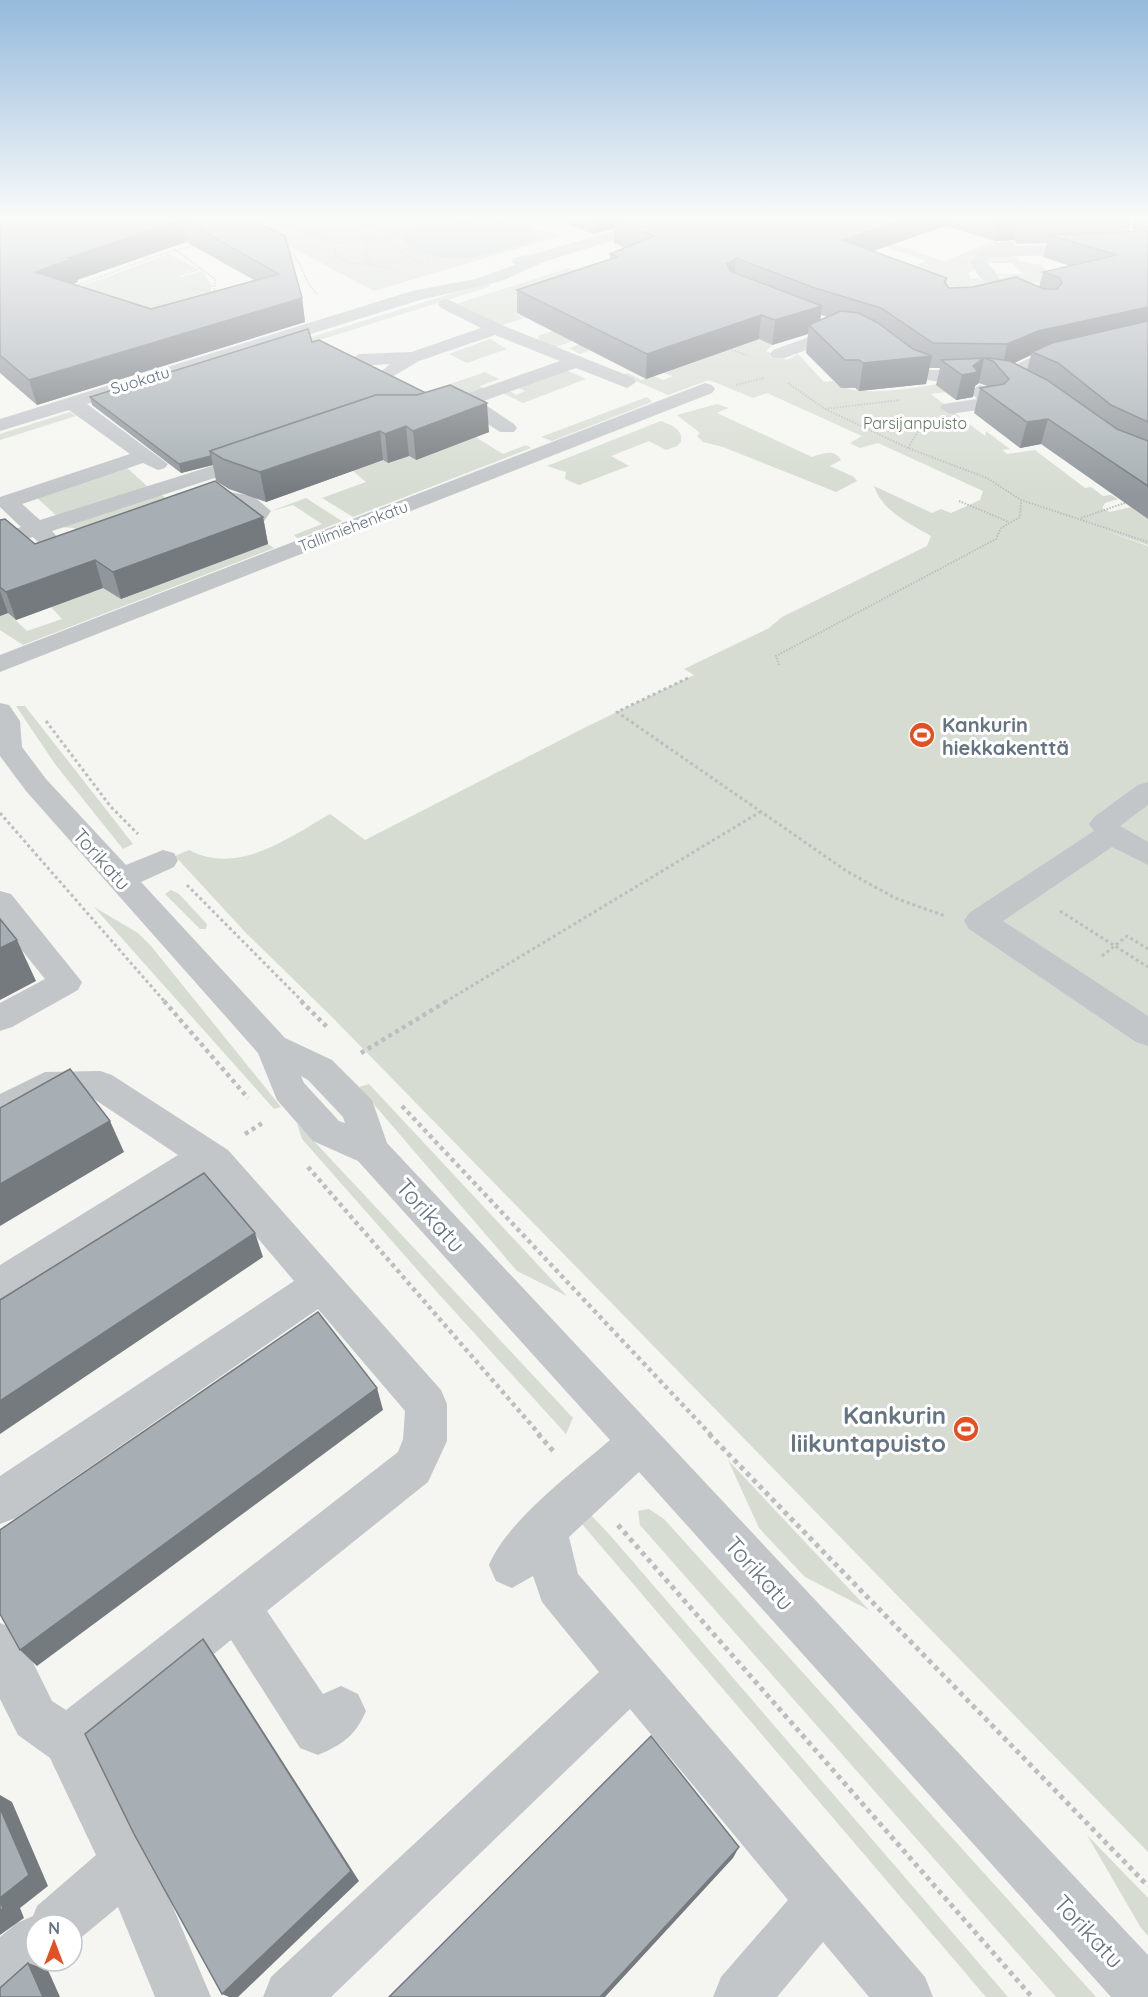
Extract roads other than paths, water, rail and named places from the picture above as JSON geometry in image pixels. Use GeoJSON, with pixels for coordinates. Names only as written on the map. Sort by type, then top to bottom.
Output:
{"type":"FeatureCollection","features":[{"type":"Feature","properties":{"kind":"street","name":"Suokatu"},"geometry":{"type":"LineString","coordinates":[[0,424],[375,309]]}},
{"type":"Feature","properties":{"kind":"street"},"geometry":{"type":"LineString","coordinates":[[457,309],[496,329],[627,382]]}},
{"type":"Feature","properties":{"kind":"street"},"geometry":{"type":"LineString","coordinates":[[815,321],[862,336],[913,371],[926,376],[1005,377],[1024,386]]}},
{"type":"Feature","properties":{"kind":"street"},"geometry":{"type":"LineString","coordinates":[[387,374],[413,357],[496,329]]}},
{"type":"Feature","properties":{"kind":"street"},"geometry":{"type":"LineString","coordinates":[[779,354],[862,336]]}},
{"type":"Feature","properties":{"kind":"street"},"geometry":{"type":"LineString","coordinates":[[1005,377],[1039,361],[1145,339]]}},
{"type":"Feature","properties":{"kind":"street"},"geometry":{"type":"LineString","coordinates":[[359,360],[413,357]]}},
{"type":"Feature","properties":{"kind":"street"},"geometry":{"type":"LineString","coordinates":[[409,416],[420,416],[576,362]]}},
{"type":"Feature","properties":{"kind":"street","name":"Tallimiehenkatu"},"geometry":{"type":"LineString","coordinates":[[0,664],[705,389]]}},
{"type":"Feature","properties":{"kind":"street"},"geometry":{"type":"LineString","coordinates":[[950,408],[991,403],[980,392]]}},
{"type":"Feature","properties":{"kind":"street"},"geometry":{"type":"LineString","coordinates":[[465,400],[507,428]]}},
{"type":"Feature","properties":{"kind":"street"},"geometry":{"type":"LineString","coordinates":[[71,402],[188,479],[224,497],[245,501],[260,511],[253,521]]}},
{"type":"Feature","properties":{"kind":"street"},"geometry":{"type":"LineString","coordinates":[[0,541],[276,451]]}},
{"type":"Feature","properties":{"kind":"street"},"geometry":{"type":"LineString","coordinates":[[66,555],[7,502],[153,457]]}},
{"type":"Feature","properties":{"kind":"street"},"geometry":{"type":"LineString","coordinates":[[201,505],[224,497]]}},
{"type":"Feature","properties":{"kind":"street","name":"Torikatu"},"geometry":{"type":"LineString","coordinates":[[0,711],[7,720],[4,746],[120,880],[273,1047],[289,1090],[326,1131],[371,1150],[1148,1996]]}},
{"type":"Feature","properties":{"kind":"street"},"geometry":{"type":"LineString","coordinates":[[1148,791],[1104,824],[1111,834],[1148,855]]}},
{"type":"Feature","properties":{"kind":"street"},"geometry":{"type":"LineString","coordinates":[[1111,834],[980,921],[1148,1033]]}},
{"type":"Feature","properties":{"kind":"street"},"geometry":{"type":"LineString","coordinates":[[120,880],[163,860]]}},
{"type":"Feature","properties":{"kind":"street"},"geometry":{"type":"LineString","coordinates":[[0,902],[66,982],[0,1018]]}},
{"type":"Feature","properties":{"kind":"street"},"geometry":{"type":"LineString","coordinates":[[0,1111],[45,1086],[100,1085],[208,1155],[216,1161],[426,1404],[425,1442],[413,1467],[68,1740]]}},
{"type":"Feature","properties":{"kind":"street"},"geometry":{"type":"LineString","coordinates":[[0,1286],[208,1155]]}},
{"type":"Feature","properties":{"kind":"street"},"geometry":{"type":"LineString","coordinates":[[0,1502],[322,1284]]}},
{"type":"Feature","properties":{"kind":"street"},"geometry":{"type":"LineString","coordinates":[[641,1442],[567,1506],[529,1548],[558,1586],[905,1997]]}},
{"type":"Feature","properties":{"kind":"street"},"geometry":{"type":"LineString","coordinates":[[236,1606],[318,1730],[341,1710]]}},
{"type":"Feature","properties":{"kind":"street"},"geometry":{"type":"LineString","coordinates":[[0,1647],[35,1718],[68,1740],[127,1864],[183,1997]]}},
{"type":"Feature","properties":{"kind":"street"},"geometry":{"type":"LineString","coordinates":[[291,1997],[632,1674]]}},
{"type":"Feature","properties":{"kind":"street"},"geometry":{"type":"LineString","coordinates":[[70,1913],[127,1864]]}},
{"type":"Feature","properties":{"kind":"street"},"geometry":{"type":"LineString","coordinates":[[741,1997],[823,1901]]}},
{"type":"Feature","properties":{"kind":"street"},"geometry":{"type":"LineString","coordinates":[[0,1973],[24,1952]]}},
{"type":"Feature","properties":{"kind":"place","name":"Kankurin hiekkakenttä"},"geometry":{"type":"Point","coordinates":[922,735]}},
{"type":"Feature","properties":{"kind":"place","name":"Kankurin liikuntapuisto"},"geometry":{"type":"Point","coordinates":[966,1429]}},
{"type":"Feature","properties":{"kind":"park label","name":"Parsijanpuisto"},"geometry":{"type":"Point","coordinates":[915,423]}}]}
